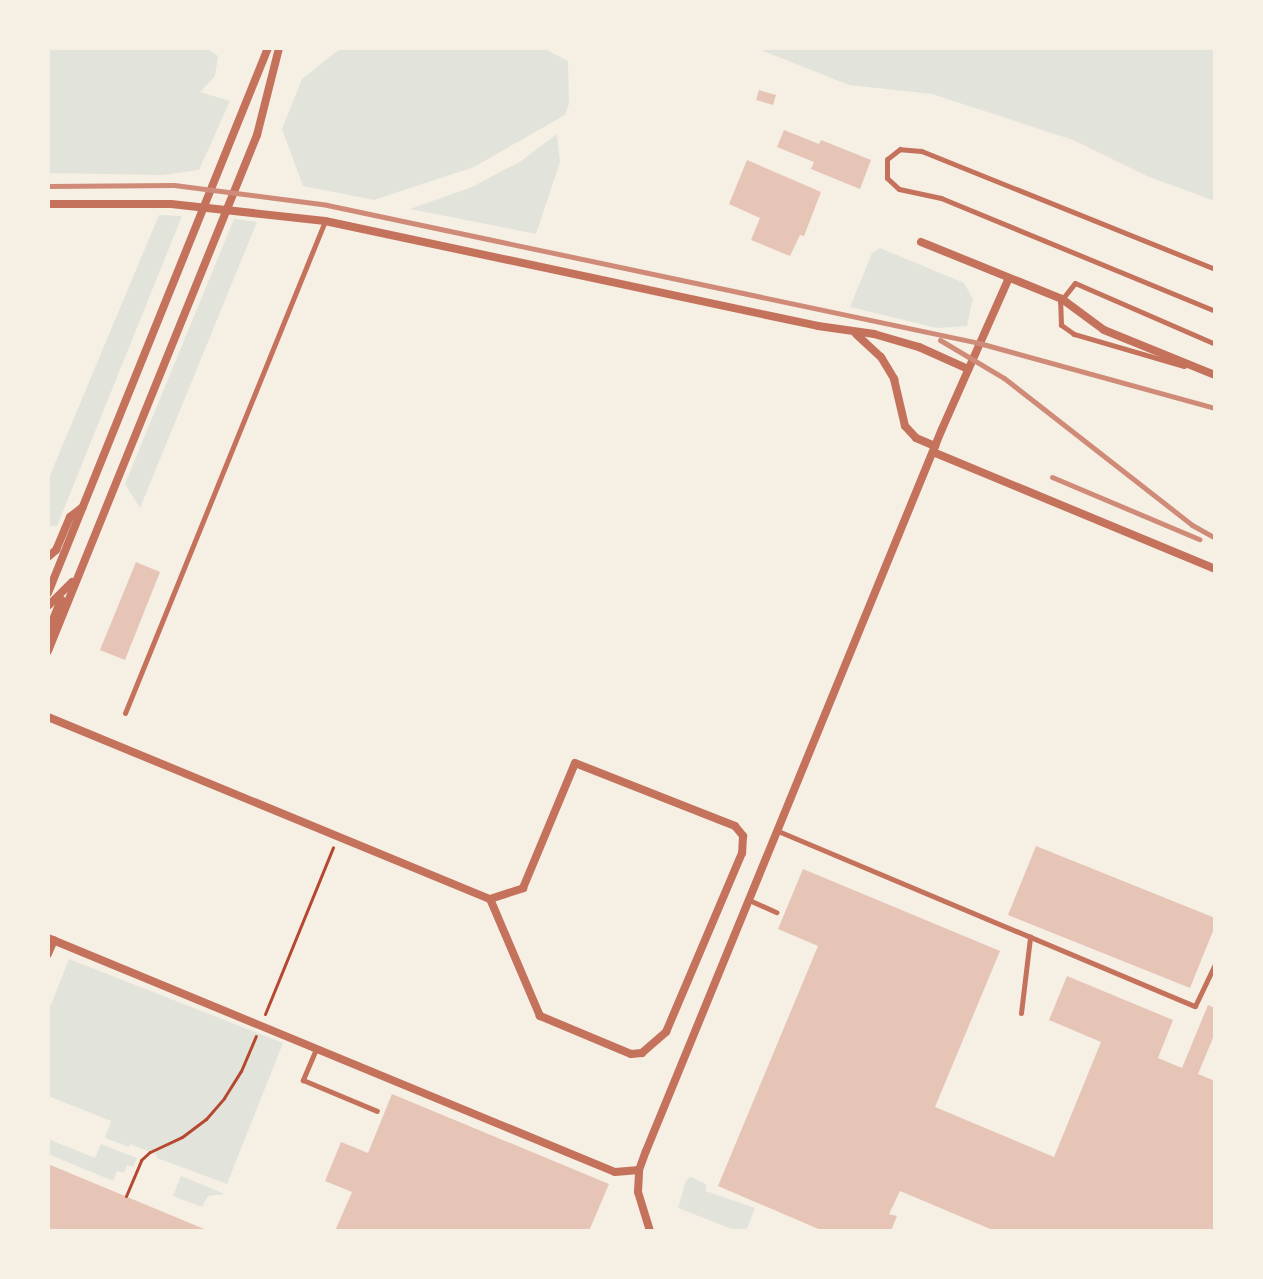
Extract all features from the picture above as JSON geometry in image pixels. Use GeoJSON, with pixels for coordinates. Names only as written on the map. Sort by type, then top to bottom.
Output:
{"type":"FeatureCollection","features":[{"type":"Feature","properties":{"kind":"street"},"geometry":{"type":"LineString","coordinates":[[48,593],[268,48]]}},
{"type":"Feature","properties":{"kind":"street"},"geometry":{"type":"LineString","coordinates":[[48,651],[257,135],[279,48]]}},
{"type":"Feature","properties":{"kind":"street"},"geometry":{"type":"LineString","coordinates":[[48,204],[171,204],[325,221],[907,343],[968,369]]}},
{"type":"Feature","properties":{"kind":"street"},"geometry":{"type":"LineString","coordinates":[[921,242],[1062,299],[1104,330],[1215,375]]}},
{"type":"Feature","properties":{"kind":"street"},"geometry":{"type":"LineString","coordinates":[[650,1231],[638,1192],[639,1170],[934,449],[1009,278]]}},
{"type":"Feature","properties":{"kind":"street"},"geometry":{"type":"LineString","coordinates":[[855,334],[881,357],[894,379],[905,426],[916,438],[934,449],[1215,569]]}},
{"type":"Feature","properties":{"kind":"street"},"geometry":{"type":"LineString","coordinates":[[48,557],[56,550],[70,517],[84,506]]}},
{"type":"Feature","properties":{"kind":"street"},"geometry":{"type":"LineString","coordinates":[[48,632],[63,595],[82,567]]}},
{"type":"Feature","properties":{"kind":"street"},"geometry":{"type":"LineString","coordinates":[[48,606],[63,595]]}},
{"type":"Feature","properties":{"kind":"street"},"geometry":{"type":"LineString","coordinates":[[48,717],[490,899],[523,888],[575,763],[735,826],[743,836],[739,859],[666,1032],[642,1053],[631,1054],[540,1016],[490,899]]}},
{"type":"Feature","properties":{"kind":"street"},"geometry":{"type":"LineString","coordinates":[[48,954],[51,939],[615,1172],[639,1170]]}},
{"type":"Feature","properties":{"kind":"lane"},"geometry":{"type":"LineString","coordinates":[[1215,269],[921,151],[900,149],[887,159],[887,178],[899,189],[941,198],[1215,311]]}},
{"type":"Feature","properties":{"kind":"lane"},"geometry":{"type":"LineString","coordinates":[[125,713],[325,221]]}},
{"type":"Feature","properties":{"kind":"lane"},"geometry":{"type":"LineString","coordinates":[[1215,344],[1075,283],[1062,299],[1061,325],[1074,334],[1215,375]]}},
{"type":"Feature","properties":{"kind":"lane"},"geometry":{"type":"LineString","coordinates":[[778,831],[1195,1006],[1215,964]]}},
{"type":"Feature","properties":{"kind":"lane"},"geometry":{"type":"LineString","coordinates":[[749,900],[776,912]]}},
{"type":"Feature","properties":{"kind":"lane"},"geometry":{"type":"LineString","coordinates":[[1021,1013],[1030,937]]}},
{"type":"Feature","properties":{"kind":"lane"},"geometry":{"type":"LineString","coordinates":[[316,1048],[303,1080],[377,1111]]}},
{"type":"Feature","properties":{"kind":"shaded area"},"geometry":{"type":"Polygon","coordinates":[[[48,48],[207,48],[218,56],[215,76],[200,92],[230,101],[199,170],[163,175],[48,173],[48,48]]]}},
{"type":"Feature","properties":{"kind":"shaded area"},"geometry":{"type":"Polygon","coordinates":[[[341,48],[543,48],[568,61],[569,104],[565,115],[474,167],[374,200],[303,186],[282,129],[302,79],[341,48]]]}},
{"type":"Feature","properties":{"kind":"shaded area"},"geometry":{"type":"Polygon","coordinates":[[[756,48],[1215,48],[1215,201],[1149,177],[1073,140],[932,94],[849,85],[756,48]]]}},
{"type":"Feature","properties":{"kind":"shaded area"},"geometry":{"type":"Polygon","coordinates":[[[557,134],[560,162],[536,234],[410,209],[472,187],[521,161],[557,134]]]}},
{"type":"Feature","properties":{"kind":"shaded area"},"geometry":{"type":"Polygon","coordinates":[[[159,215],[182,216],[57,526],[48,526],[48,480],[159,215]]]}},
{"type":"Feature","properties":{"kind":"shaded area"},"geometry":{"type":"Polygon","coordinates":[[[234,219],[257,222],[140,508],[125,484],[234,219]]]}},
{"type":"Feature","properties":{"kind":"shaded area"},"geometry":{"type":"Polygon","coordinates":[[[880,248],[964,283],[973,299],[967,326],[937,328],[850,307],[872,253],[880,248]]]}},
{"type":"Feature","properties":{"kind":"shaded area"},"geometry":{"type":"Polygon","coordinates":[[[69,959],[283,1043],[227,1184],[157,1158],[157,1155],[130,1144],[129,1147],[105,1138],[111,1121],[48,1096],[48,1012],[69,959]]]}},
{"type":"Feature","properties":{"kind":"shaded area"},"geometry":{"type":"Polygon","coordinates":[[[48,1139],[95,1158],[101,1144],[137,1158],[133,1167],[127,1165],[124,1173],[117,1171],[113,1181],[48,1154],[48,1139]]]}},
{"type":"Feature","properties":{"kind":"shaded area"},"geometry":{"type":"Polygon","coordinates":[[[181,1176],[225,1194],[208,1196],[202,1207],[173,1196],[181,1176]]]}},
{"type":"Feature","properties":{"kind":"shaded area"},"geometry":{"type":"Polygon","coordinates":[[[691,1177],[706,1184],[706,1191],[755,1208],[746,1231],[737,1231],[678,1208],[686,1180],[691,1177]]]}},
{"type":"Feature","properties":{"kind":"building"},"geometry":{"type":"Polygon","coordinates":[[[759,90],[776,95],[773,105],[756,100],[759,90]]]}},
{"type":"Feature","properties":{"kind":"building"},"geometry":{"type":"Polygon","coordinates":[[[784,130],[819,144],[821,140],[871,160],[860,189],[811,169],[814,162],[777,147],[784,130]]]}},
{"type":"Feature","properties":{"kind":"building"},"geometry":{"type":"Polygon","coordinates":[[[747,160],[821,192],[804,236],[800,235],[790,256],[751,240],[760,218],[729,204],[747,160]]]}},
{"type":"Feature","properties":{"kind":"building"},"geometry":{"type":"Polygon","coordinates":[[[136,562],[160,572],[125,660],[100,650],[136,562]]]}},
{"type":"Feature","properties":{"kind":"building"},"geometry":{"type":"Polygon","coordinates":[[[1036,846],[1215,918],[1215,926],[1190,988],[1008,915],[1036,846]]]}},
{"type":"Feature","properties":{"kind":"building"},"geometry":{"type":"Polygon","coordinates":[[[803,869],[1000,951],[935,1107],[1054,1157],[1101,1042],[1049,1020],[1067,976],[1173,1020],[1158,1058],[1182,1068],[1208,1005],[1215,1008],[1215,1033],[1198,1074],[1215,1081],[1215,1231],[995,1231],[900,1191],[889,1214],[897,1216],[891,1231],[823,1231],[718,1186],[818,946],[778,929],[803,869]]]}},
{"type":"Feature","properties":{"kind":"building"},"geometry":{"type":"Polygon","coordinates":[[[392,1094],[609,1184],[589,1231],[335,1231],[352,1192],[325,1181],[341,1142],[368,1153],[392,1094]]]}},
{"type":"Feature","properties":{"kind":"building"},"geometry":{"type":"Polygon","coordinates":[[[48,1164],[209,1231],[48,1231],[48,1164]]]}},
{"type":"Feature","properties":{"kind":"railway"},"geometry":{"type":"LineString","coordinates":[[48,186],[174,185],[327,205],[979,343],[1215,408]]}},
{"type":"Feature","properties":{"kind":"railway"},"geometry":{"type":"LineString","coordinates":[[940,340],[1004,378],[1192,525],[1215,538]]}},
{"type":"Feature","properties":{"kind":"railway"},"geometry":{"type":"LineString","coordinates":[[1052,477],[1199,539]]}}]}
